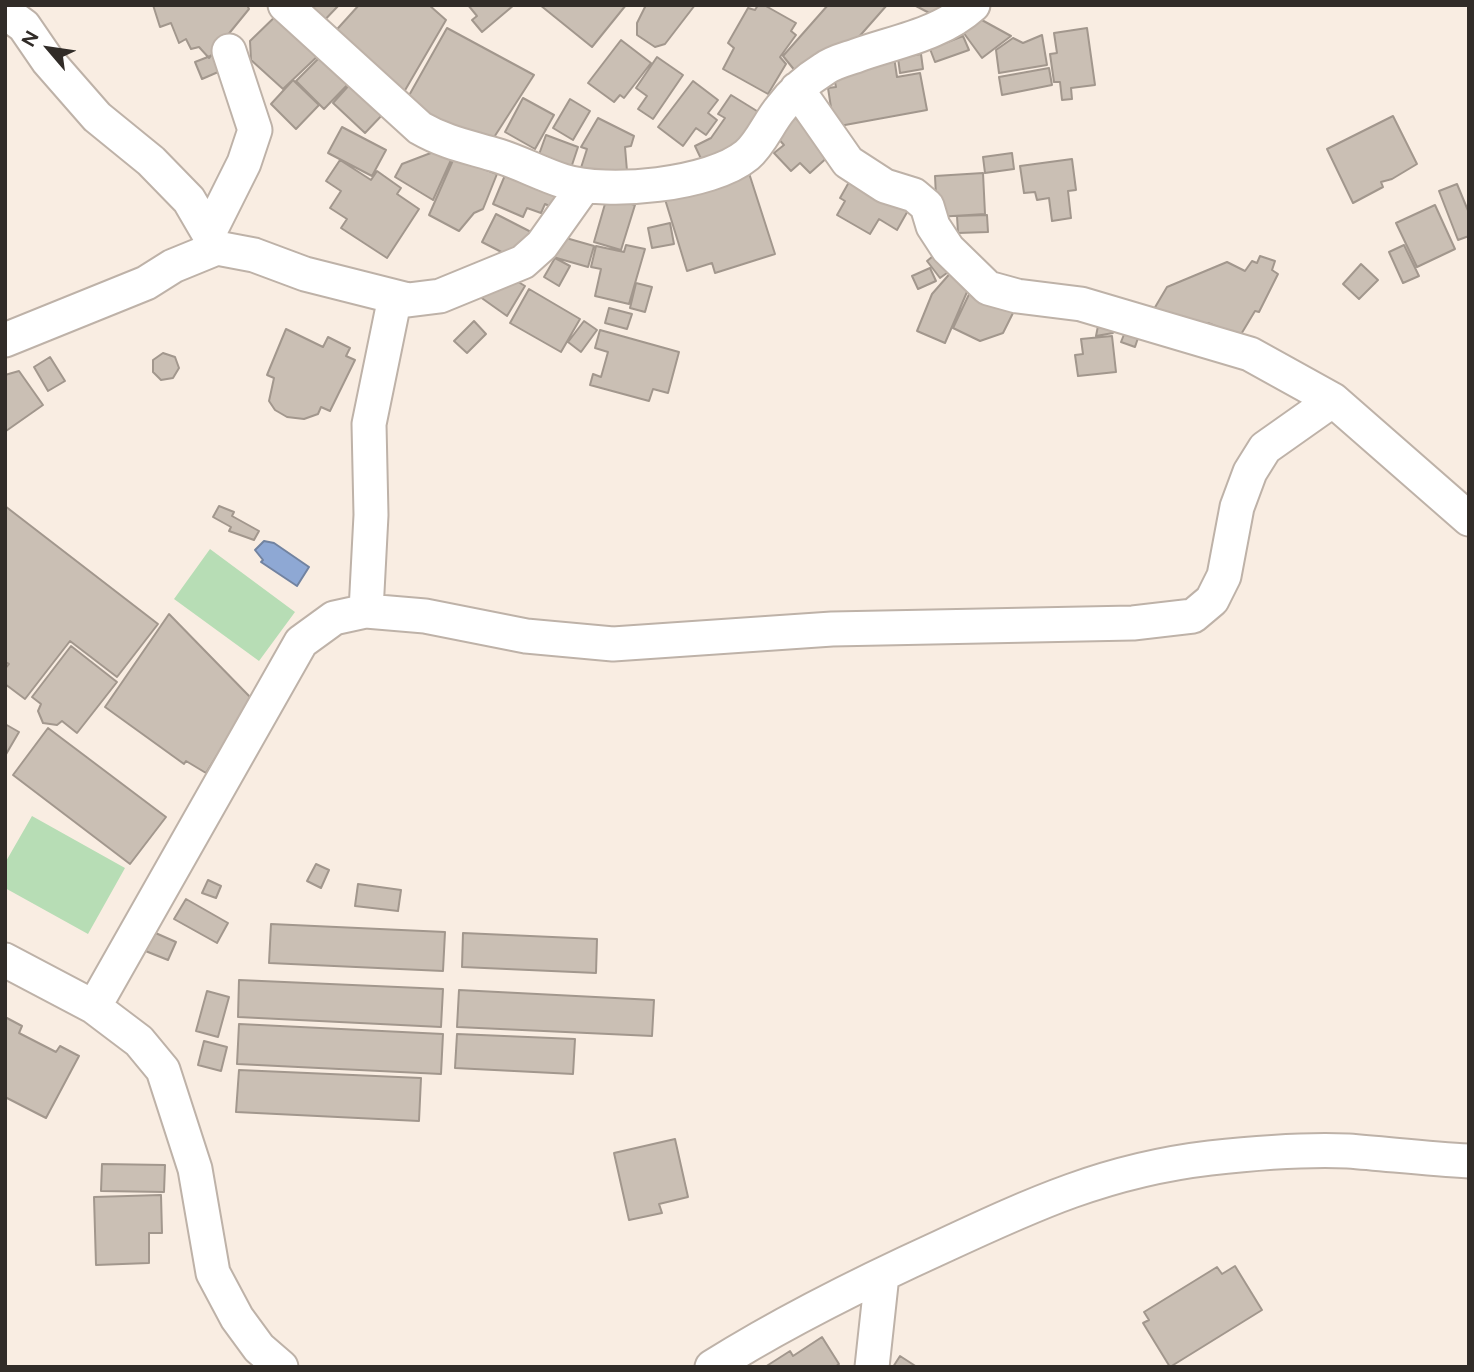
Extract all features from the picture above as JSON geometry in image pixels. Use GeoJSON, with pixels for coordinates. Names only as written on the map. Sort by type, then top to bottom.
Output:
{"type":"FeatureCollection","features":[{"type":"Feature","properties":{"kind":"street"},"geometry":{"type":"LineString","coordinates":[[285,5],[420,128],[443,141],[494,154],[562,181],[584,186],[626,187],[692,178],[735,163],[749,154],[781,107],[797,89],[826,67],[928,33],[961,16],[973,5]]}},
{"type":"Feature","properties":{"kind":"street"},"geometry":{"type":"LineString","coordinates":[[5,12],[24,26],[48,61],[97,117],[151,161],[190,200],[213,240],[305,274],[408,300],[440,296],[523,261],[542,245],[584,186]]}},
{"type":"Feature","properties":{"kind":"street"},"geometry":{"type":"LineString","coordinates":[[5,340],[146,283],[213,240],[255,130],[229,51]]}},
{"type":"Feature","properties":{"kind":"street"},"geometry":{"type":"LineString","coordinates":[[797,89],[848,162],[885,187],[914,195],[927,206],[933,226],[948,249],[988,288],[1017,296],[1081,304],[1250,354],[1333,400],[1469,519]]}},
{"type":"Feature","properties":{"kind":"street"},"geometry":{"type":"LineString","coordinates":[[366,611],[371,515],[369,424],[395,297]]}},
{"type":"Feature","properties":{"kind":"street"},"geometry":{"type":"LineString","coordinates":[[94,1007],[301,642],[334,618],[366,611],[425,615],[526,636],[613,644],[832,629],[1133,623],[1193,615],[1212,600],[1224,576],[1237,508],[1250,472],[1265,449],[1333,400]]}},
{"type":"Feature","properties":{"kind":"street"},"geometry":{"type":"LineString","coordinates":[[5,960],[94,1007],[139,1041],[163,1070],[195,1169],[213,1273],[237,1318],[259,1348],[281,1367]]}},
{"type":"Feature","properties":{"kind":"street"},"geometry":{"type":"LineString","coordinates":[[712,1367],[771,1330],[1054,1195],[1155,1166],[1211,1158],[1346,1151],[1469,1161]]}},
{"type":"Feature","properties":{"kind":"street"},"geometry":{"type":"LineString","coordinates":[[872,1367],[882,1275]]}},
{"type":"Feature","properties":{"kind":"green space"},"geometry":{"type":"Polygon","coordinates":[[[210,549],[295,612],[259,661],[174,599],[210,549]]]}},
{"type":"Feature","properties":{"kind":"green space"},"geometry":{"type":"Polygon","coordinates":[[[32,816],[125,868],[88,934],[5,888],[5,863],[32,816]]]}},
{"type":"Feature","properties":{"kind":"water"},"geometry":{"type":"Polygon","coordinates":[[[264,541],[274,543],[309,567],[297,586],[261,562],[263,560],[255,550],[264,541]]]}},
{"type":"Feature","properties":{"kind":"building"},"geometry":{"type":"Polygon","coordinates":[[[153,5],[247,5],[249,9],[209,58],[199,47],[191,49],[186,39],[179,43],[171,23],[160,27],[153,5]]]}},
{"type":"Feature","properties":{"kind":"building"},"geometry":{"type":"Polygon","coordinates":[[[298,5],[339,5],[319,26],[298,5]]]}},
{"type":"Feature","properties":{"kind":"building"},"geometry":{"type":"Polygon","coordinates":[[[359,5],[429,5],[446,20],[397,104],[330,37],[359,5]]]}},
{"type":"Feature","properties":{"kind":"building"},"geometry":{"type":"Polygon","coordinates":[[[468,5],[514,5],[482,32],[472,20],[477,16],[468,5]]]}},
{"type":"Feature","properties":{"kind":"building"},"geometry":{"type":"Polygon","coordinates":[[[540,5],[626,5],[592,47],[540,5]]]}},
{"type":"Feature","properties":{"kind":"building"},"geometry":{"type":"Polygon","coordinates":[[[646,5],[695,5],[665,44],[655,47],[637,35],[637,23],[646,5]]]}},
{"type":"Feature","properties":{"kind":"building"},"geometry":{"type":"Polygon","coordinates":[[[758,5],[764,5],[796,23],[791,31],[796,35],[780,57],[786,64],[768,94],[723,69],[734,48],[728,43],[748,8],[755,10],[758,5]]]}},
{"type":"Feature","properties":{"kind":"building"},"geometry":{"type":"Polygon","coordinates":[[[828,5],[887,5],[850,47],[796,72],[783,56],[828,5]]]}},
{"type":"Feature","properties":{"kind":"building"},"geometry":{"type":"Polygon","coordinates":[[[914,5],[943,5],[937,17],[914,5]]]}},
{"type":"Feature","properties":{"kind":"building"},"geometry":{"type":"Polygon","coordinates":[[[283,9],[323,51],[283,89],[251,60],[250,41],[283,9]]]}},
{"type":"Feature","properties":{"kind":"building"},"geometry":{"type":"Polygon","coordinates":[[[980,19],[1011,36],[982,58],[963,32],[980,19]]]}},
{"type":"Feature","properties":{"kind":"building"},"geometry":{"type":"Polygon","coordinates":[[[447,28],[534,75],[491,142],[445,132],[407,99],[447,28]]]}},
{"type":"Feature","properties":{"kind":"building"},"geometry":{"type":"Polygon","coordinates":[[[1087,28],[1095,85],[1071,88],[1072,99],[1062,100],[1060,82],[1054,82],[1050,54],[1057,53],[1054,33],[1087,28]]]}},
{"type":"Feature","properties":{"kind":"building"},"geometry":{"type":"Polygon","coordinates":[[[1042,35],[1047,65],[999,73],[996,50],[1013,38],[1023,43],[1042,35]]]}},
{"type":"Feature","properties":{"kind":"building"},"geometry":{"type":"Polygon","coordinates":[[[963,36],[969,50],[935,62],[930,49],[963,36]]]}},
{"type":"Feature","properties":{"kind":"building"},"geometry":{"type":"Polygon","coordinates":[[[621,40],[651,63],[624,98],[620,95],[614,102],[588,83],[621,40]]]}},
{"type":"Feature","properties":{"kind":"building"},"geometry":{"type":"Polygon","coordinates":[[[326,51],[354,78],[324,109],[296,81],[326,51]]]}},
{"type":"Feature","properties":{"kind":"building"},"geometry":{"type":"Polygon","coordinates":[[[218,53],[225,69],[202,79],[195,62],[218,53]]]}},
{"type":"Feature","properties":{"kind":"building"},"geometry":{"type":"Polygon","coordinates":[[[921,54],[923,69],[900,73],[898,58],[921,54]]]}},
{"type":"Feature","properties":{"kind":"building"},"geometry":{"type":"Polygon","coordinates":[[[657,57],[683,75],[653,119],[638,109],[647,96],[636,88],[657,57]]]}},
{"type":"Feature","properties":{"kind":"building"},"geometry":{"type":"Polygon","coordinates":[[[894,57],[897,77],[920,73],[927,110],[834,127],[828,88],[836,87],[832,68],[894,57]]]}},
{"type":"Feature","properties":{"kind":"building"},"geometry":{"type":"Polygon","coordinates":[[[1049,68],[1052,85],[1002,95],[999,77],[1049,68]]]}},
{"type":"Feature","properties":{"kind":"building"},"geometry":{"type":"Polygon","coordinates":[[[293,80],[319,105],[296,129],[271,104],[293,80]]]}},
{"type":"Feature","properties":{"kind":"building"},"geometry":{"type":"Polygon","coordinates":[[[693,81],[718,100],[708,113],[717,120],[706,135],[696,128],[683,146],[658,127],[693,81]]]}},
{"type":"Feature","properties":{"kind":"building"},"geometry":{"type":"Polygon","coordinates":[[[351,83],[384,113],[365,133],[333,103],[351,83]]]}},
{"type":"Feature","properties":{"kind":"building"},"geometry":{"type":"Polygon","coordinates":[[[731,95],[765,116],[726,157],[704,165],[695,146],[711,138],[725,118],[718,114],[731,95]]]}},
{"type":"Feature","properties":{"kind":"building"},"geometry":{"type":"Polygon","coordinates":[[[523,98],[554,115],[535,149],[505,132],[523,98]]]}},
{"type":"Feature","properties":{"kind":"building"},"geometry":{"type":"Polygon","coordinates":[[[570,99],[590,111],[573,140],[553,128],[570,99]]]}},
{"type":"Feature","properties":{"kind":"building"},"geometry":{"type":"Polygon","coordinates":[[[1393,116],[1417,164],[1392,179],[1381,182],[1383,187],[1353,203],[1327,149],[1393,116]]]}},
{"type":"Feature","properties":{"kind":"building"},"geometry":{"type":"Polygon","coordinates":[[[795,117],[830,155],[810,173],[800,163],[791,171],[774,153],[784,145],[775,135],[795,117]]]}},
{"type":"Feature","properties":{"kind":"building"},"geometry":{"type":"Polygon","coordinates":[[[598,118],[634,136],[631,146],[625,147],[628,183],[578,177],[587,149],[581,147],[598,118]]]}},
{"type":"Feature","properties":{"kind":"building"},"geometry":{"type":"Polygon","coordinates":[[[342,127],[386,150],[372,176],[328,153],[342,127]]]}},
{"type":"Feature","properties":{"kind":"building"},"geometry":{"type":"Polygon","coordinates":[[[546,135],[578,147],[570,171],[537,160],[546,135]]]}},
{"type":"Feature","properties":{"kind":"building"},"geometry":{"type":"Polygon","coordinates":[[[436,151],[451,160],[433,200],[395,177],[402,164],[436,151]]]}},
{"type":"Feature","properties":{"kind":"building"},"geometry":{"type":"Polygon","coordinates":[[[1012,153],[1014,169],[985,173],[983,157],[1012,153]]]}},
{"type":"Feature","properties":{"kind":"building"},"geometry":{"type":"Polygon","coordinates":[[[454,158],[497,174],[483,209],[474,213],[459,231],[429,215],[454,158]]]}},
{"type":"Feature","properties":{"kind":"building"},"geometry":{"type":"Polygon","coordinates":[[[1072,159],[1076,190],[1068,191],[1071,218],[1052,221],[1049,198],[1037,200],[1035,192],[1024,193],[1020,166],[1072,159]]]}},
{"type":"Feature","properties":{"kind":"building"},"geometry":{"type":"Polygon","coordinates":[[[340,160],[371,180],[377,171],[401,188],[397,194],[419,209],[387,258],[341,228],[347,219],[330,208],[341,191],[326,181],[340,160]]]}},
{"type":"Feature","properties":{"kind":"building"},"geometry":{"type":"Polygon","coordinates":[[[508,168],[563,191],[556,209],[545,204],[541,213],[527,208],[523,217],[493,204],[508,168]]]}},
{"type":"Feature","properties":{"kind":"building"},"geometry":{"type":"Polygon","coordinates":[[[748,170],[775,254],[715,273],[712,263],[687,271],[664,196],[748,170]]]}},
{"type":"Feature","properties":{"kind":"building"},"geometry":{"type":"Polygon","coordinates":[[[983,173],[985,214],[937,217],[935,176],[983,173]]]}},
{"type":"Feature","properties":{"kind":"building"},"geometry":{"type":"Polygon","coordinates":[[[853,175],[910,207],[897,230],[879,219],[870,234],[837,215],[845,201],[840,198],[853,175]]]}},
{"type":"Feature","properties":{"kind":"building"},"geometry":{"type":"Polygon","coordinates":[[[1457,184],[1469,213],[1469,236],[1458,240],[1439,191],[1457,184]]]}},
{"type":"Feature","properties":{"kind":"building"},"geometry":{"type":"Polygon","coordinates":[[[607,197],[635,205],[621,250],[594,242],[607,197]]]}},
{"type":"Feature","properties":{"kind":"building"},"geometry":{"type":"Polygon","coordinates":[[[1435,205],[1455,249],[1417,267],[1396,223],[1435,205]]]}},
{"type":"Feature","properties":{"kind":"building"},"geometry":{"type":"Polygon","coordinates":[[[496,214],[533,233],[519,261],[482,242],[496,214]]]}},
{"type":"Feature","properties":{"kind":"building"},"geometry":{"type":"Polygon","coordinates":[[[987,215],[988,232],[958,233],[957,216],[987,215]]]}},
{"type":"Feature","properties":{"kind":"building"},"geometry":{"type":"Polygon","coordinates":[[[670,223],[674,244],[652,248],[648,228],[670,223]]]}},
{"type":"Feature","properties":{"kind":"building"},"geometry":{"type":"Polygon","coordinates":[[[559,236],[594,246],[588,267],[553,257],[559,236]]]}},
{"type":"Feature","properties":{"kind":"building"},"geometry":{"type":"Polygon","coordinates":[[[626,245],[645,249],[629,304],[595,296],[601,269],[591,267],[596,246],[624,252],[626,245]]]}},
{"type":"Feature","properties":{"kind":"building"},"geometry":{"type":"Polygon","coordinates":[[[1404,245],[1419,276],[1403,283],[1389,252],[1404,245]]]}},
{"type":"Feature","properties":{"kind":"building"},"geometry":{"type":"Polygon","coordinates":[[[938,252],[951,270],[940,278],[927,261],[938,252]]]}},
{"type":"Feature","properties":{"kind":"building"},"geometry":{"type":"Polygon","coordinates":[[[1260,256],[1275,261],[1272,270],[1278,274],[1259,312],[1255,311],[1240,336],[1208,323],[1203,331],[1154,309],[1167,287],[1227,262],[1245,271],[1252,261],[1257,263],[1260,256]]]}},
{"type":"Feature","properties":{"kind":"building"},"geometry":{"type":"Polygon","coordinates":[[[555,258],[570,266],[559,286],[544,277],[555,258]]]}},
{"type":"Feature","properties":{"kind":"building"},"geometry":{"type":"Polygon","coordinates":[[[1361,264],[1378,280],[1359,299],[1343,284],[1361,264]]]}},
{"type":"Feature","properties":{"kind":"building"},"geometry":{"type":"Polygon","coordinates":[[[930,268],[936,281],[918,289],[912,276],[930,268]]]}},
{"type":"Feature","properties":{"kind":"building"},"geometry":{"type":"Polygon","coordinates":[[[953,270],[970,285],[945,343],[917,331],[932,294],[953,270]]]}},
{"type":"Feature","properties":{"kind":"building"},"geometry":{"type":"Polygon","coordinates":[[[505,274],[525,286],[507,316],[476,294],[505,274]]]}},
{"type":"Feature","properties":{"kind":"building"},"geometry":{"type":"Polygon","coordinates":[[[636,283],[652,287],[645,312],[630,308],[636,283]]]}},
{"type":"Feature","properties":{"kind":"building"},"geometry":{"type":"Polygon","coordinates":[[[973,286],[1016,307],[1003,333],[980,341],[953,328],[973,286]]]}},
{"type":"Feature","properties":{"kind":"building"},"geometry":{"type":"Polygon","coordinates":[[[529,289],[580,319],[561,352],[510,323],[529,289]]]}},
{"type":"Feature","properties":{"kind":"building"},"geometry":{"type":"Polygon","coordinates":[[[609,308],[632,314],[627,329],[605,323],[609,308]]]}},
{"type":"Feature","properties":{"kind":"building"},"geometry":{"type":"Polygon","coordinates":[[[474,321],[486,334],[467,353],[454,341],[474,321]]]}},
{"type":"Feature","properties":{"kind":"building"},"geometry":{"type":"Polygon","coordinates":[[[584,321],[597,330],[581,352],[568,342],[584,321]]]}},
{"type":"Feature","properties":{"kind":"building"},"geometry":{"type":"Polygon","coordinates":[[[1099,321],[1114,323],[1113,333],[1096,336],[1099,321]]]}},
{"type":"Feature","properties":{"kind":"building"},"geometry":{"type":"Polygon","coordinates":[[[1127,327],[1140,332],[1135,347],[1121,342],[1127,327]]]}},
{"type":"Feature","properties":{"kind":"building"},"geometry":{"type":"Polygon","coordinates":[[[286,329],[323,347],[328,337],[350,348],[346,356],[355,360],[330,411],[321,407],[318,414],[304,419],[287,417],[275,410],[269,401],[274,378],[267,375],[286,329]]]}},
{"type":"Feature","properties":{"kind":"building"},"geometry":{"type":"Polygon","coordinates":[[[600,330],[679,352],[668,393],[653,389],[649,401],[590,385],[593,374],[601,377],[608,352],[595,348],[600,330]]]}},
{"type":"Feature","properties":{"kind":"building"},"geometry":{"type":"Polygon","coordinates":[[[1112,336],[1116,372],[1078,376],[1075,355],[1083,354],[1081,339],[1112,336]]]}},
{"type":"Feature","properties":{"kind":"building"},"geometry":{"type":"Polygon","coordinates":[[[163,353],[175,357],[179,368],[173,378],[161,380],[153,372],[153,360],[163,353]]]}},
{"type":"Feature","properties":{"kind":"building"},"geometry":{"type":"Polygon","coordinates":[[[50,357],[65,381],[48,391],[34,367],[50,357]]]}},
{"type":"Feature","properties":{"kind":"building"},"geometry":{"type":"Polygon","coordinates":[[[19,371],[43,405],[6,431],[5,375],[19,371]]]}},
{"type":"Feature","properties":{"kind":"building"},"geometry":{"type":"Polygon","coordinates":[[[5,506],[158,624],[117,677],[70,641],[25,699],[5,684],[5,669],[9,664],[5,662],[5,506]]]}},
{"type":"Feature","properties":{"kind":"building"},"geometry":{"type":"Polygon","coordinates":[[[219,506],[234,512],[232,516],[259,531],[254,540],[229,531],[231,527],[213,517],[219,506]]]}},
{"type":"Feature","properties":{"kind":"building"},"geometry":{"type":"Polygon","coordinates":[[[169,614],[252,699],[206,773],[186,761],[184,764],[105,707],[169,614]]]}},
{"type":"Feature","properties":{"kind":"building"},"geometry":{"type":"Polygon","coordinates":[[[71,646],[117,682],[77,733],[62,721],[57,725],[43,723],[38,711],[41,704],[32,697],[71,646]]]}},
{"type":"Feature","properties":{"kind":"building"},"geometry":{"type":"Polygon","coordinates":[[[5,724],[19,732],[5,756],[5,724]]]}},
{"type":"Feature","properties":{"kind":"building"},"geometry":{"type":"Polygon","coordinates":[[[48,728],[166,817],[130,864],[13,775],[48,728]]]}},
{"type":"Feature","properties":{"kind":"building"},"geometry":{"type":"Polygon","coordinates":[[[316,864],[329,870],[321,888],[307,881],[316,864]]]}},
{"type":"Feature","properties":{"kind":"building"},"geometry":{"type":"Polygon","coordinates":[[[208,880],[221,886],[216,898],[202,893],[208,880]]]}},
{"type":"Feature","properties":{"kind":"building"},"geometry":{"type":"Polygon","coordinates":[[[358,884],[401,890],[398,911],[355,906],[358,884]]]}},
{"type":"Feature","properties":{"kind":"building"},"geometry":{"type":"Polygon","coordinates":[[[186,899],[228,923],[217,943],[174,919],[186,899]]]}},
{"type":"Feature","properties":{"kind":"building"},"geometry":{"type":"Polygon","coordinates":[[[271,924],[445,932],[443,971],[269,963],[271,924]]]}},
{"type":"Feature","properties":{"kind":"building"},"geometry":{"type":"Polygon","coordinates":[[[151,931],[176,942],[168,960],[143,950],[151,931]]]}},
{"type":"Feature","properties":{"kind":"building"},"geometry":{"type":"Polygon","coordinates":[[[463,933],[597,939],[596,973],[462,967],[463,933]]]}},
{"type":"Feature","properties":{"kind":"building"},"geometry":{"type":"Polygon","coordinates":[[[239,980],[443,989],[441,1027],[238,1017],[239,980]]]}},
{"type":"Feature","properties":{"kind":"building"},"geometry":{"type":"Polygon","coordinates":[[[459,990],[654,1000],[652,1036],[457,1027],[459,990]]]}},
{"type":"Feature","properties":{"kind":"building"},"geometry":{"type":"Polygon","coordinates":[[[207,991],[229,997],[218,1037],[196,1031],[207,991]]]}},
{"type":"Feature","properties":{"kind":"building"},"geometry":{"type":"Polygon","coordinates":[[[5,1017],[22,1026],[19,1033],[56,1052],[60,1046],[79,1056],[46,1118],[5,1097],[5,1017]]]}},
{"type":"Feature","properties":{"kind":"building"},"geometry":{"type":"Polygon","coordinates":[[[239,1024],[443,1034],[441,1074],[237,1064],[239,1024]]]}},
{"type":"Feature","properties":{"kind":"building"},"geometry":{"type":"Polygon","coordinates":[[[457,1034],[575,1039],[573,1074],[455,1068],[457,1034]]]}},
{"type":"Feature","properties":{"kind":"building"},"geometry":{"type":"Polygon","coordinates":[[[204,1041],[227,1047],[221,1071],[198,1065],[204,1041]]]}},
{"type":"Feature","properties":{"kind":"building"},"geometry":{"type":"Polygon","coordinates":[[[239,1070],[421,1078],[419,1121],[236,1112],[239,1070]]]}},
{"type":"Feature","properties":{"kind":"building"},"geometry":{"type":"Polygon","coordinates":[[[675,1139],[688,1197],[659,1204],[662,1213],[629,1220],[614,1153],[675,1139]]]}},
{"type":"Feature","properties":{"kind":"building"},"geometry":{"type":"Polygon","coordinates":[[[102,1164],[165,1165],[164,1192],[101,1191],[102,1164]]]}},
{"type":"Feature","properties":{"kind":"building"},"geometry":{"type":"Polygon","coordinates":[[[161,1195],[162,1233],[149,1233],[149,1263],[96,1265],[94,1197],[161,1195]]]}},
{"type":"Feature","properties":{"kind":"building"},"geometry":{"type":"Polygon","coordinates":[[[1235,1266],[1262,1310],[1170,1367],[1143,1323],[1149,1320],[1144,1312],[1217,1267],[1222,1274],[1235,1266]]]}},
{"type":"Feature","properties":{"kind":"building"},"geometry":{"type":"Polygon","coordinates":[[[822,1337],[839,1364],[835,1367],[765,1367],[790,1351],[793,1356],[822,1337]]]}},
{"type":"Feature","properties":{"kind":"building"},"geometry":{"type":"Polygon","coordinates":[[[900,1356],[917,1367],[893,1367],[900,1356]]]}}]}
